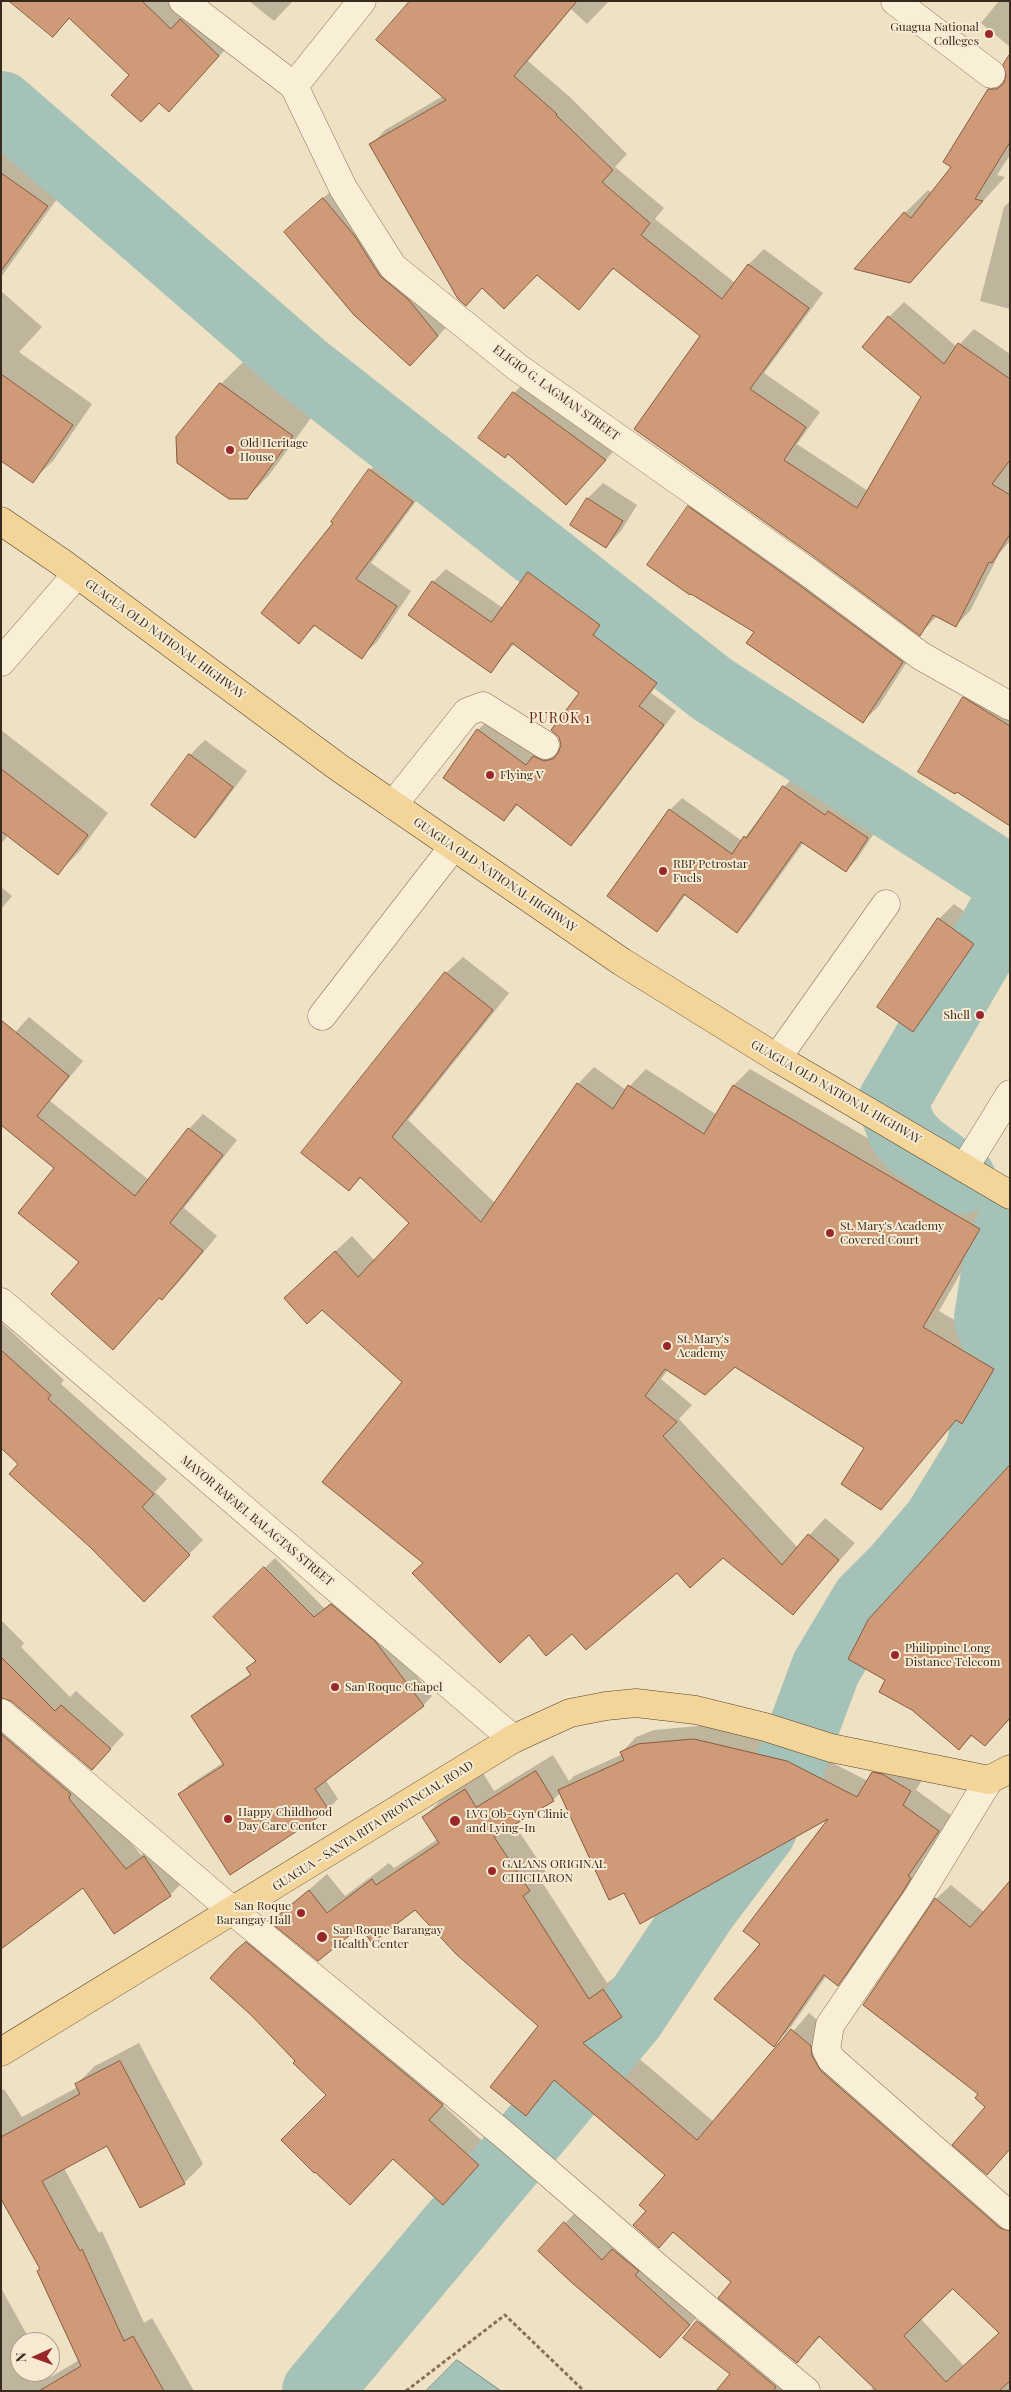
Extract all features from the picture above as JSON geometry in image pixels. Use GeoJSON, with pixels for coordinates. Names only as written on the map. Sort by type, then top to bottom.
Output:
{"type":"FeatureCollection","features":[{"type":"Feature","properties":{"kind":"main road","name":"GUAGUA OLD NATIONAL HIGHWAY"},"geometry":{"type":"LineString","coordinates":[[1,521],[77,574],[338,767],[622,962],[776,1058],[955,1161],[1010,1195]]}},
{"type":"Feature","properties":{"kind":"main road","name":"GUAGUA - SANTA RITA PROVINCIAL ROAD"},"geometry":{"type":"LineString","coordinates":[[1,2052],[234,1912],[513,1739],[570,1713],[606,1706],[636,1703],[696,1710],[765,1727],[831,1748],[999,1774]]}},
{"type":"Feature","properties":{"kind":"street","name":"ELIGIO G. LAGMAN STREET"},"geometry":{"type":"LineString","coordinates":[[183,1],[294,86],[343,188],[394,267],[517,366],[804,568],[921,656],[1010,706]]}},
{"type":"Feature","properties":{"kind":"street"},"geometry":{"type":"LineString","coordinates":[[294,86],[362,1]]}},
{"type":"Feature","properties":{"kind":"street"},"geometry":{"type":"LineString","coordinates":[[896,1],[991,74]]}},
{"type":"Feature","properties":{"kind":"street"},"geometry":{"type":"LineString","coordinates":[[1,662],[77,574]]}},
{"type":"Feature","properties":{"kind":"street"},"geometry":{"type":"LineString","coordinates":[[393,805],[467,712],[475,708],[483,706],[545,745]]}},
{"type":"Feature","properties":{"kind":"street"},"geometry":{"type":"LineString","coordinates":[[322,1016],[453,847]]}},
{"type":"Feature","properties":{"kind":"street"},"geometry":{"type":"LineString","coordinates":[[776,1058],[886,904]]}},
{"type":"Feature","properties":{"kind":"street"},"geometry":{"type":"LineString","coordinates":[[955,1161],[1010,1094]]}},
{"type":"Feature","properties":{"kind":"street","name":"MAYOR RAFAEL BALAGTAS STREET"},"geometry":{"type":"LineString","coordinates":[[1,1302],[513,1739]]}},
{"type":"Feature","properties":{"kind":"street"},"geometry":{"type":"LineString","coordinates":[[1,1713],[234,1912],[508,2138],[663,2272],[806,2391]]}},
{"type":"Feature","properties":{"kind":"street"},"geometry":{"type":"LineString","coordinates":[[999,1774],[917,1898],[830,2024],[826,2049],[831,2059],[1010,2216]]}},
{"type":"Feature","properties":{"kind":"path"},"geometry":{"type":"LineString","coordinates":[[406,2391],[505,2315],[584,2391]]}},
{"type":"Feature","properties":{"kind":"water"},"geometry":{"type":"Polygon","coordinates":[[[457,2360],[501,2391],[426,2391],[457,2360]]]}},
{"type":"Feature","properties":{"kind":"building"},"geometry":{"type":"Polygon","coordinates":[[[9,1],[142,1],[171,29],[180,19],[219,56],[169,112],[159,103],[141,122],[111,95],[129,75],[69,18],[53,37],[9,1]]]}},
{"type":"Feature","properties":{"kind":"building"},"geometry":{"type":"Polygon","coordinates":[[[410,1],[577,1],[514,76],[557,114],[613,170],[602,182],[650,223],[641,235],[722,299],[748,264],[809,308],[750,389],[806,427],[784,460],[857,508],[921,397],[862,347],[888,316],[944,364],[958,343],[1010,379],[1010,460],[992,484],[1010,495],[1010,534],[992,563],[989,562],[956,627],[933,615],[920,636],[813,556],[634,429],[700,336],[613,268],[579,310],[537,275],[504,309],[482,288],[466,306],[458,299],[369,144],[446,100],[376,40],[410,1]]]}},
{"type":"Feature","properties":{"kind":"building"},"geometry":{"type":"Polygon","coordinates":[[[1010,54],[1010,142],[975,199],[983,201],[910,283],[854,269],[904,212],[911,218],[951,167],[943,162],[988,89],[997,89],[1004,83],[1006,75],[1003,65],[1010,54]]]}},
{"type":"Feature","properties":{"kind":"building"},"geometry":{"type":"Polygon","coordinates":[[[1,173],[48,206],[1,271],[1,173]]]}},
{"type":"Feature","properties":{"kind":"building"},"geometry":{"type":"Polygon","coordinates":[[[323,198],[354,235],[380,276],[408,299],[438,336],[410,366],[354,315],[284,232],[323,198]]]}},
{"type":"Feature","properties":{"kind":"building"},"geometry":{"type":"Polygon","coordinates":[[[1,374],[73,425],[33,483],[1,461],[1,374]]]}},
{"type":"Feature","properties":{"kind":"building","name":"Old Heritage House"},"geometry":{"type":"Polygon","coordinates":[[[220,383],[293,436],[247,499],[229,499],[177,463],[176,437],[220,383]]]}},
{"type":"Feature","properties":{"kind":"building"},"geometry":{"type":"Polygon","coordinates":[[[513,392],[606,460],[566,505],[508,454],[505,458],[478,438],[513,392]]]}},
{"type":"Feature","properties":{"kind":"building"},"geometry":{"type":"Polygon","coordinates":[[[369,469],[413,502],[356,579],[397,606],[362,659],[314,625],[299,644],[261,613],[333,523],[331,522],[369,469]]]}},
{"type":"Feature","properties":{"kind":"building"},"geometry":{"type":"Polygon","coordinates":[[[587,498],[623,521],[606,548],[570,525],[587,498]]]}},
{"type":"Feature","properties":{"kind":"building"},"geometry":{"type":"Polygon","coordinates":[[[688,506],[903,662],[863,723],[746,643],[754,632],[690,595],[647,565],[688,506]]]}},
{"type":"Feature","properties":{"kind":"building"},"geometry":{"type":"Polygon","coordinates":[[[528,572],[600,625],[593,635],[657,683],[639,706],[664,725],[571,846],[516,804],[504,821],[443,778],[477,729],[526,765],[533,756],[544,761],[553,759],[561,745],[559,737],[551,730],[579,693],[512,643],[491,673],[408,615],[432,581],[491,622],[528,572]]]}},
{"type":"Feature","properties":{"kind":"building"},"geometry":{"type":"Polygon","coordinates":[[[963,697],[1010,726],[1010,826],[957,792],[955,794],[918,772],[963,697]]]}},
{"type":"Feature","properties":{"kind":"building"},"geometry":{"type":"Polygon","coordinates":[[[189,754],[233,787],[195,838],[151,805],[189,754]]]}},
{"type":"Feature","properties":{"kind":"building"},"geometry":{"type":"Polygon","coordinates":[[[1,769],[88,835],[58,875],[1,831],[1,769]]]}},
{"type":"Feature","properties":{"kind":"building"},"geometry":{"type":"Polygon","coordinates":[[[783,786],[825,815],[828,811],[868,838],[846,872],[801,842],[737,933],[684,894],[657,932],[607,896],[669,809],[732,854],[744,836],[746,838],[783,786]]]}},
{"type":"Feature","properties":{"kind":"building"},"geometry":{"type":"Polygon","coordinates":[[[938,918],[974,944],[913,1032],[877,1007],[938,918]]]}},
{"type":"Feature","properties":{"kind":"building","name":"St. Mary's Academy"},"geometry":{"type":"Polygon","coordinates":[[[445,972],[493,1010],[392,1137],[481,1222],[577,1083],[613,1109],[628,1085],[704,1134],[733,1085],[980,1229],[923,1327],[994,1369],[962,1424],[956,1420],[881,1510],[841,1484],[864,1448],[735,1367],[705,1395],[665,1369],[645,1396],[677,1422],[663,1436],[782,1565],[808,1534],[839,1560],[793,1615],[723,1558],[690,1588],[677,1573],[586,1650],[572,1634],[546,1656],[529,1635],[500,1663],[412,1573],[423,1563],[322,1482],[402,1382],[322,1310],[307,1324],[284,1298],[335,1251],[358,1277],[409,1223],[360,1177],[349,1191],[301,1153],[445,972]]]}},
{"type":"Feature","properties":{"kind":"building"},"geometry":{"type":"Polygon","coordinates":[[[1,1020],[69,1076],[37,1116],[135,1196],[188,1128],[223,1155],[170,1223],[203,1251],[162,1300],[159,1298],[113,1350],[51,1294],[79,1262],[18,1213],[54,1168],[1,1125],[1,1020]]]}},
{"type":"Feature","properties":{"kind":"building"},"geometry":{"type":"Polygon","coordinates":[[[1,1350],[51,1395],[48,1399],[154,1494],[142,1507],[190,1555],[144,1602],[90,1547],[9,1474],[18,1464],[1,1448],[1,1350]]]}},
{"type":"Feature","properties":{"kind":"building"},"geometry":{"type":"Polygon","coordinates":[[[1010,1465],[1010,1718],[985,1746],[971,1735],[959,1750],[912,1710],[879,1692],[885,1680],[848,1659],[868,1620],[1010,1465]]]}},
{"type":"Feature","properties":{"kind":"building"},"geometry":{"type":"Polygon","coordinates":[[[264,1567],[314,1617],[331,1604],[375,1641],[424,1706],[315,1789],[329,1810],[230,1875],[178,1794],[224,1765],[191,1716],[251,1675],[246,1668],[256,1661],[213,1617],[264,1567]]]}},
{"type":"Feature","properties":{"kind":"building"},"geometry":{"type":"Polygon","coordinates":[[[1,1657],[55,1711],[61,1705],[111,1749],[92,1770],[11,1701],[1,1698],[1,1657]]]}},
{"type":"Feature","properties":{"kind":"building"},"geometry":{"type":"Polygon","coordinates":[[[1,1734],[71,1794],[70,1800],[126,1869],[144,1856],[171,1896],[114,1934],[83,1888],[1,1949],[1,1734]]]}},
{"type":"Feature","properties":{"kind":"building"},"geometry":{"type":"Polygon","coordinates":[[[694,1739],[787,1761],[857,1797],[872,1772],[882,1774],[911,1791],[903,1805],[939,1831],[908,1876],[911,1878],[904,1890],[838,1986],[824,1975],[774,2047],[714,1999],[760,1944],[743,1931],[828,1819],[640,1924],[624,1893],[609,1900],[558,1790],[624,1760],[620,1752],[638,1744],[694,1739]]]}},
{"type":"Feature","properties":{"kind":"building"},"geometry":{"type":"Polygon","coordinates":[[[536,1771],[554,1801],[494,1837],[530,1891],[523,1896],[589,1999],[603,1989],[622,2017],[583,2043],[697,2140],[791,2029],[811,2046],[812,2056],[821,2071],[1000,2228],[1010,2231],[1010,2381],[999,2391],[877,2391],[819,2336],[797,2363],[718,2298],[731,2282],[673,2232],[659,2248],[633,2225],[646,2211],[639,2205],[665,2175],[554,2080],[526,2116],[490,2087],[538,2026],[456,1954],[415,1910],[372,1943],[360,1927],[318,1961],[270,1922],[309,1890],[327,1913],[372,1879],[376,1885],[439,1843],[422,1817],[465,1789],[476,1807],[536,1771]],[[953,2289],[904,2336],[946,2382],[999,2333],[953,2289]]]}},
{"type":"Feature","properties":{"kind":"building"},"geometry":{"type":"Polygon","coordinates":[[[1010,1881],[1010,2149],[987,2175],[952,2145],[985,2107],[975,2098],[978,2094],[863,2005],[935,1898],[970,1927],[1010,1881]]]}},
{"type":"Feature","properties":{"kind":"building"},"geometry":{"type":"Polygon","coordinates":[[[246,1942],[443,2105],[429,2120],[479,2165],[443,2205],[393,2159],[350,2205],[281,2140],[326,2095],[293,2063],[295,2061],[251,2015],[210,1978],[246,1942]]]}},
{"type":"Feature","properties":{"kind":"building"},"geometry":{"type":"Polygon","coordinates":[[[120,2061],[185,2184],[140,2208],[107,2146],[42,2181],[80,2251],[82,2249],[124,2341],[133,2336],[164,2391],[39,2391],[54,2382],[60,2382],[60,2378],[81,2366],[37,2271],[40,2269],[1,2199],[1,2137],[80,2094],[75,2084],[120,2061]]]}},
{"type":"Feature","properties":{"kind":"building"},"geometry":{"type":"Polygon","coordinates":[[[564,2222],[602,2260],[612,2249],[639,2271],[635,2275],[690,2325],[660,2358],[571,2282],[538,2251],[564,2222]]]}},
{"type":"Feature","properties":{"kind":"building"},"geometry":{"type":"Polygon","coordinates":[[[697,2321],[776,2387],[773,2391],[716,2391],[730,2374],[683,2338],[697,2321]]]}},
{"type":"Feature","properties":{"kind":"waterway"},"geometry":{"type":"LineString","coordinates":[[1,106],[303,368],[712,689],[1010,881]]}},
{"type":"Feature","properties":{"kind":"waterway"},"geometry":{"type":"LineString","coordinates":[[961,1179],[917,1147],[903,1132],[892,1103],[1010,901]]}},
{"type":"Feature","properties":{"kind":"waterway"},"geometry":{"type":"LineString","coordinates":[[317,2391],[630,2017],[702,1909],[761,1831],[788,1770],[826,1668],[866,1601],[897,1570],[937,1523],[980,1453],[1001,1354],[989,1318],[999,1255],[1010,1227]]}},
{"type":"Feature","properties":{"kind":"place","name":"Guagua National Colleges"},"geometry":{"type":"Point","coordinates":[989,34]}},
{"type":"Feature","properties":{"kind":"place","name":"Old Heritage House"},"geometry":{"type":"Point","coordinates":[230,450]}},
{"type":"Feature","properties":{"kind":"place","name":"Flying V"},"geometry":{"type":"Point","coordinates":[490,775]}},
{"type":"Feature","properties":{"kind":"place","name":"RBP Petrostar Fuels"},"geometry":{"type":"Point","coordinates":[663,871]}},
{"type":"Feature","properties":{"kind":"place","name":"Shell"},"geometry":{"type":"Point","coordinates":[980,1015]}},
{"type":"Feature","properties":{"kind":"place","name":"St. Mary's Academy Covered Court"},"geometry":{"type":"Point","coordinates":[830,1233]}},
{"type":"Feature","properties":{"kind":"place","name":"St. Mary's Academy"},"geometry":{"type":"Point","coordinates":[667,1346]}},
{"type":"Feature","properties":{"kind":"place","name":"Philippine Long Distance Telecom"},"geometry":{"type":"Point","coordinates":[895,1655]}},
{"type":"Feature","properties":{"kind":"place","name":"San Roque Chapel"},"geometry":{"type":"Point","coordinates":[335,1687]}},
{"type":"Feature","properties":{"kind":"place","name":"Happy Childhood Day Care Center"},"geometry":{"type":"Point","coordinates":[228,1819]}},
{"type":"Feature","properties":{"kind":"place","name":"LVG Ob-Gyn Clinic and Lying-In"},"geometry":{"type":"Point","coordinates":[455,1821]}},
{"type":"Feature","properties":{"kind":"place","name":"GALANS ORIGINAL CHICHARON"},"geometry":{"type":"Point","coordinates":[492,1871]}},
{"type":"Feature","properties":{"kind":"place","name":"San Roque Barangay Hall"},"geometry":{"type":"Point","coordinates":[301,1913]}},
{"type":"Feature","properties":{"kind":"place","name":"San Roque Barangay Health Center"},"geometry":{"type":"Point","coordinates":[322,1937]}},
{"type":"Feature","properties":{"kind":"district","name":"PUROK 1"},"geometry":{"type":"Point","coordinates":[560,719]}}]}
